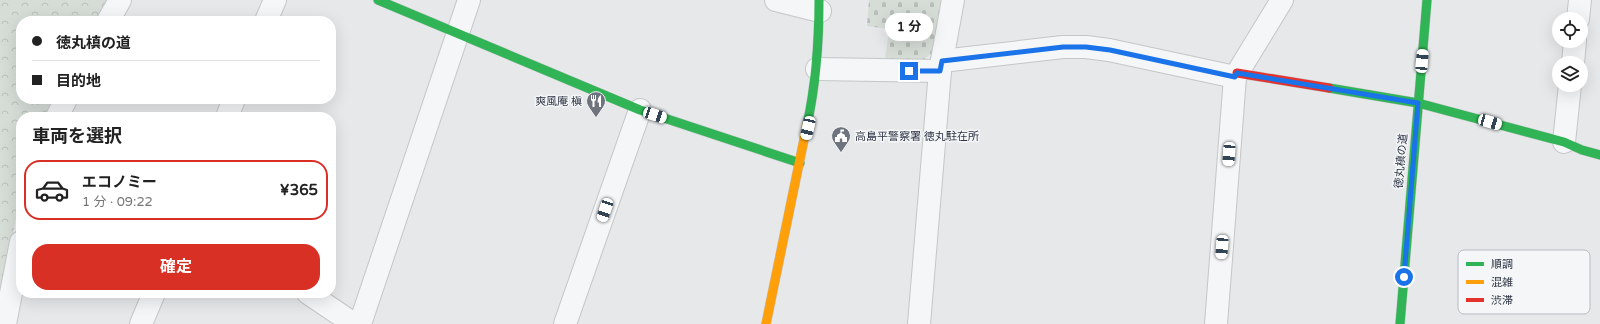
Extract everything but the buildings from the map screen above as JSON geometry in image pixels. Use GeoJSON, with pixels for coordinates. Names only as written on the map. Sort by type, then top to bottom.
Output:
{"type":"FeatureCollection","features":[{"type":"Feature","properties":{"kind":"street"},"geometry":{"type":"LineString","coordinates":[[111,16],[120,0]]}},
{"type":"Feature","properties":{"kind":"street"},"geometry":{"type":"LineString","coordinates":[[268,16],[275,0]]}},
{"type":"Feature","properties":{"kind":"street"},"geometry":{"type":"LineString","coordinates":[[378,0],[640,110],[800,163]]}},
{"type":"Feature","properties":{"kind":"street"},"geometry":{"type":"LineString","coordinates":[[360,324],[469,0]]}},
{"type":"Feature","properties":{"kind":"street"},"geometry":{"type":"LineString","coordinates":[[766,324],[812,108],[817,69],[819,5],[776,0]]}},
{"type":"Feature","properties":{"kind":"street"},"geometry":{"type":"LineString","coordinates":[[919,324],[941,66],[953,0]]}},
{"type":"Feature","properties":{"kind":"street"},"geometry":{"type":"LineString","coordinates":[[1216,324],[1236,75],[1282,0]]}},
{"type":"Feature","properties":{"kind":"street","name":"徳丸槙の道"},"geometry":{"type":"LineString","coordinates":[[1400,324],[1427,0]]}},
{"type":"Feature","properties":{"kind":"street"},"geometry":{"type":"LineString","coordinates":[[1579,12],[1580,0]]}},
{"type":"Feature","properties":{"kind":"street"},"geometry":{"type":"LineString","coordinates":[[817,69],[941,66],[1063,47],[1086,47],[1110,50],[1236,75],[1418,103],[1564,142],[1582,150],[1600,155]]}},
{"type":"Feature","properties":{"kind":"street"},"geometry":{"type":"LineString","coordinates":[[1564,142],[1569,92]]}},
{"type":"Feature","properties":{"kind":"street"},"geometry":{"type":"LineString","coordinates":[[565,324],[640,110]]}},
{"type":"Feature","properties":{"kind":"street"},"geometry":{"type":"LineString","coordinates":[[5,324],[16,268]]}},
{"type":"Feature","properties":{"kind":"street"},"geometry":{"type":"LineString","coordinates":[[141,324],[152,298]]}},
{"type":"Feature","properties":{"kind":"street"},"geometry":{"type":"LineString","coordinates":[[315,298],[354,324]]}},
{"type":"Feature","properties":{"kind":"green space"},"geometry":{"type":"Polygon","coordinates":[[[0,0],[107,0],[99,16],[16,16],[16,104],[53,104],[50,112],[16,112],[16,218],[0,299],[0,0]]]}},
{"type":"Feature","properties":{"kind":"green space"},"geometry":{"type":"Polygon","coordinates":[[[869,0],[941,0],[932,53],[922,61],[885,60],[889,29],[867,26],[869,0]]]}},
{"type":"Feature","properties":{"kind":"traffic: fast"},"geometry":{"type":"LineString","coordinates":[[378,0],[640,110],[800,163]]}},
{"type":"Feature","properties":{"kind":"traffic: fast"},"geometry":{"type":"LineString","coordinates":[[807,125],[813,94],[816,63],[819,0]]}},
{"type":"Feature","properties":{"kind":"traffic: fast"},"geometry":{"type":"LineString","coordinates":[[1400,324],[1427,0]]}},
{"type":"Feature","properties":{"kind":"traffic: fast"},"geometry":{"type":"LineString","coordinates":[[1329,88],[1418,103],[1564,142],[1582,150],[1600,155]]}},
{"type":"Feature","properties":{"kind":"traffic: slow"},"geometry":{"type":"LineString","coordinates":[[766,324],[807,125]]}},
{"type":"Feature","properties":{"kind":"traffic: jam"},"geometry":{"type":"LineString","coordinates":[[1237,73],[1329,88]]}},
{"type":"Feature","properties":{"kind":"place","name":"爽風庵 槇"},"geometry":{"type":"Point","coordinates":[596,118]}},
{"type":"Feature","properties":{"kind":"place","name":"高島平警察署 徳丸駐在所"},"geometry":{"type":"Point","coordinates":[841,153]}},
{"type":"Feature","properties":{"kind":"route"},"geometry":{"type":"LineString","coordinates":[[909,71],[940,71],[942,61],[1075,46],[1110,50],[1235,77],[1237,73],[1418,103],[1404,277]]}}]}
